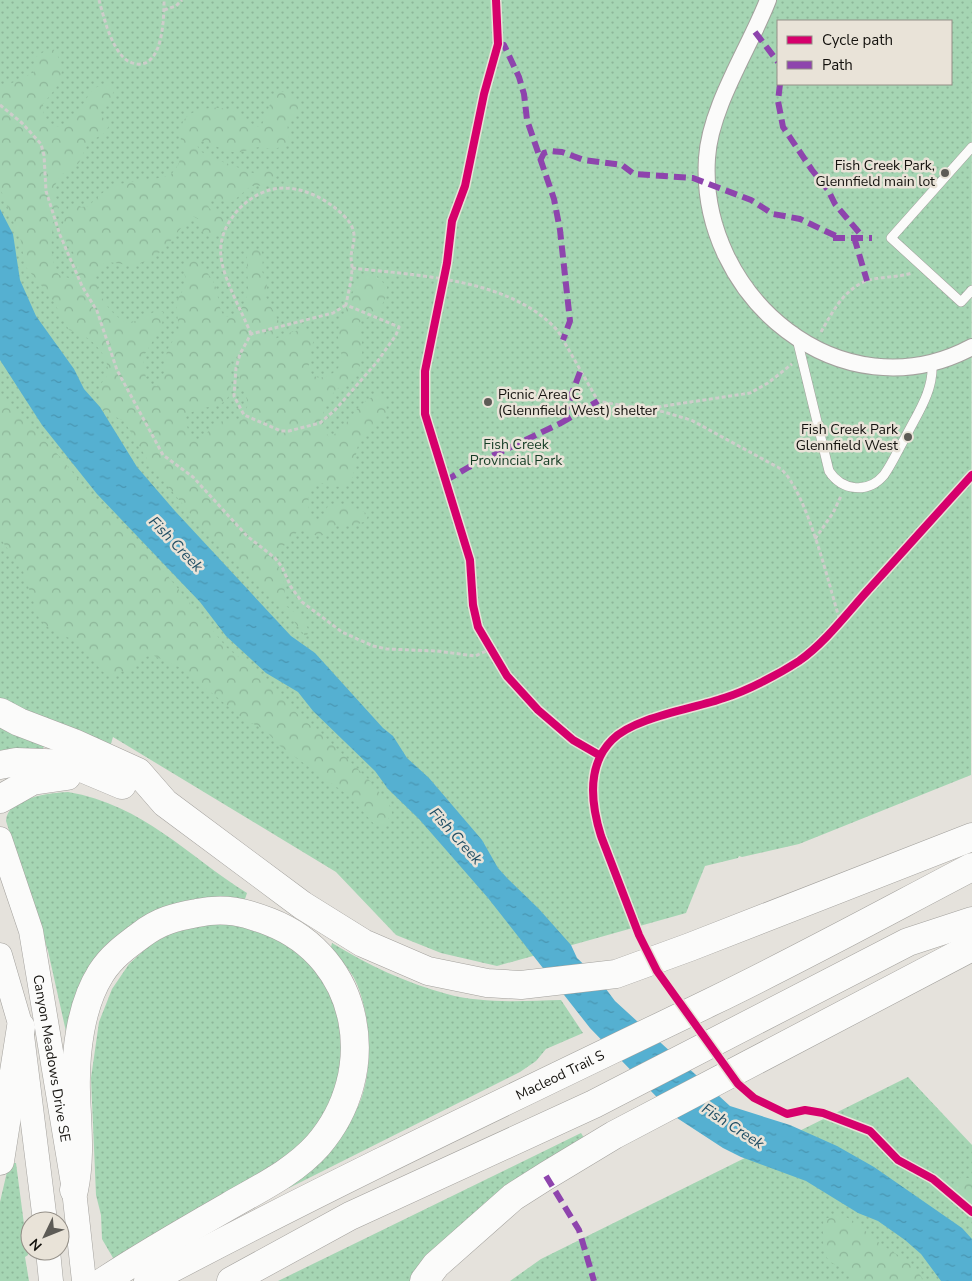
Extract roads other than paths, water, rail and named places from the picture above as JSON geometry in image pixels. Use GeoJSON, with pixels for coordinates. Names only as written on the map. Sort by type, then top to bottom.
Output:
{"type":"FeatureCollection","features":[{"type":"Feature","properties":{"kind":"highway"},"geometry":{"type":"LineString","coordinates":[[0,712],[19,722],[74,743],[138,772],[165,803],[302,905],[363,943],[428,971],[487,983],[521,985],[616,974],[972,837]]}},
{"type":"Feature","properties":{"kind":"highway"},"geometry":{"type":"LineString","coordinates":[[0,765],[16,762],[72,764],[165,803]]}},
{"type":"Feature","properties":{"kind":"highway"},"geometry":{"type":"LineString","coordinates":[[0,799],[32,781],[96,773]]}},
{"type":"Feature","properties":{"kind":"highway","name":"Macleod Trail S"},"geometry":{"type":"LineString","coordinates":[[148,1281],[255,1224],[575,1066],[714,1000],[972,867]]}},
{"type":"Feature","properties":{"kind":"highway"},"geometry":{"type":"LineString","coordinates":[[74,1190],[79,1167],[76,1089],[79,1042],[88,1000],[100,973],[114,955],[154,925],[169,918],[209,910],[243,911],[290,929],[316,951],[336,979],[352,1015],[355,1038],[356,1062],[350,1086],[335,1121],[317,1145],[289,1171],[104,1281]]}},
{"type":"Feature","properties":{"kind":"highway"},"geometry":{"type":"LineString","coordinates":[[231,1281],[350,1216],[594,1104],[908,942],[972,921]]}},
{"type":"Feature","properties":{"kind":"highway"},"geometry":{"type":"LineString","coordinates":[[424,1281],[436,1265],[513,1197],[614,1135],[972,947]]}},
{"type":"Feature","properties":{"kind":"highway"},"geometry":{"type":"LineString","coordinates":[[0,1162],[21,1027]]}},
{"type":"Feature","properties":{"kind":"main road","name":"Canyon Meadows Drive SE"},"geometry":{"type":"LineString","coordinates":[[0,839],[31,930],[74,1190],[84,1281]]}},
{"type":"Feature","properties":{"kind":"main road","name":"Canyon Meadows Drive SE"},"geometry":{"type":"LineString","coordinates":[[0,955],[21,1027],[44,1211]]}},
{"type":"Feature","properties":{"kind":"main road"},"geometry":{"type":"LineString","coordinates":[[49,1261],[51,1281]]}},
{"type":"Feature","properties":{"kind":"street"},"geometry":{"type":"LineString","coordinates":[[768,0],[722,104],[710,137],[706,174],[713,219],[729,264],[760,307],[783,330],[826,354],[874,366],[899,369],[932,363],[972,347]]}},
{"type":"Feature","properties":{"kind":"lane"},"geometry":{"type":"LineString","coordinates":[[972,147],[890,238],[962,302],[972,290]]}},
{"type":"Feature","properties":{"kind":"lane"},"geometry":{"type":"LineString","coordinates":[[797,339],[825,462],[833,478],[845,486],[866,487],[884,475],[928,393],[933,374],[932,363]]}},
{"type":"Feature","properties":{"kind":"water","name":"Fish Creek"},"geometry":{"type":"Polygon","coordinates":[[[0,209],[13,234],[20,280],[36,316],[74,369],[84,389],[100,407],[137,467],[175,511],[291,636],[315,653],[383,728],[393,736],[407,758],[429,778],[482,840],[498,868],[539,909],[571,945],[577,958],[597,977],[615,1001],[730,1106],[790,1125],[837,1146],[874,1167],[962,1228],[972,1239],[972,1281],[941,1281],[921,1254],[878,1221],[858,1213],[806,1181],[741,1157],[723,1148],[677,1118],[590,1028],[488,898],[419,819],[388,789],[375,771],[313,711],[298,692],[266,673],[226,636],[200,602],[97,494],[42,425],[0,360],[0,209]]]}},
{"type":"Feature","properties":{"kind":"place","name":"Fish Creek Park, Glennfield main lot"},"geometry":{"type":"Point","coordinates":[945,173]}},
{"type":"Feature","properties":{"kind":"place","name":"Picnic Area C (Glennfield West) shelter"},"geometry":{"type":"Point","coordinates":[488,402]}},
{"type":"Feature","properties":{"kind":"place","name":"Fish Creek Park Glennfield West"},"geometry":{"type":"Point","coordinates":[908,437]}},
{"type":"Feature","properties":{"kind":"park label","name":"Fish Creek Provincial Park"},"geometry":{"type":"Point","coordinates":[516,452]}}]}
